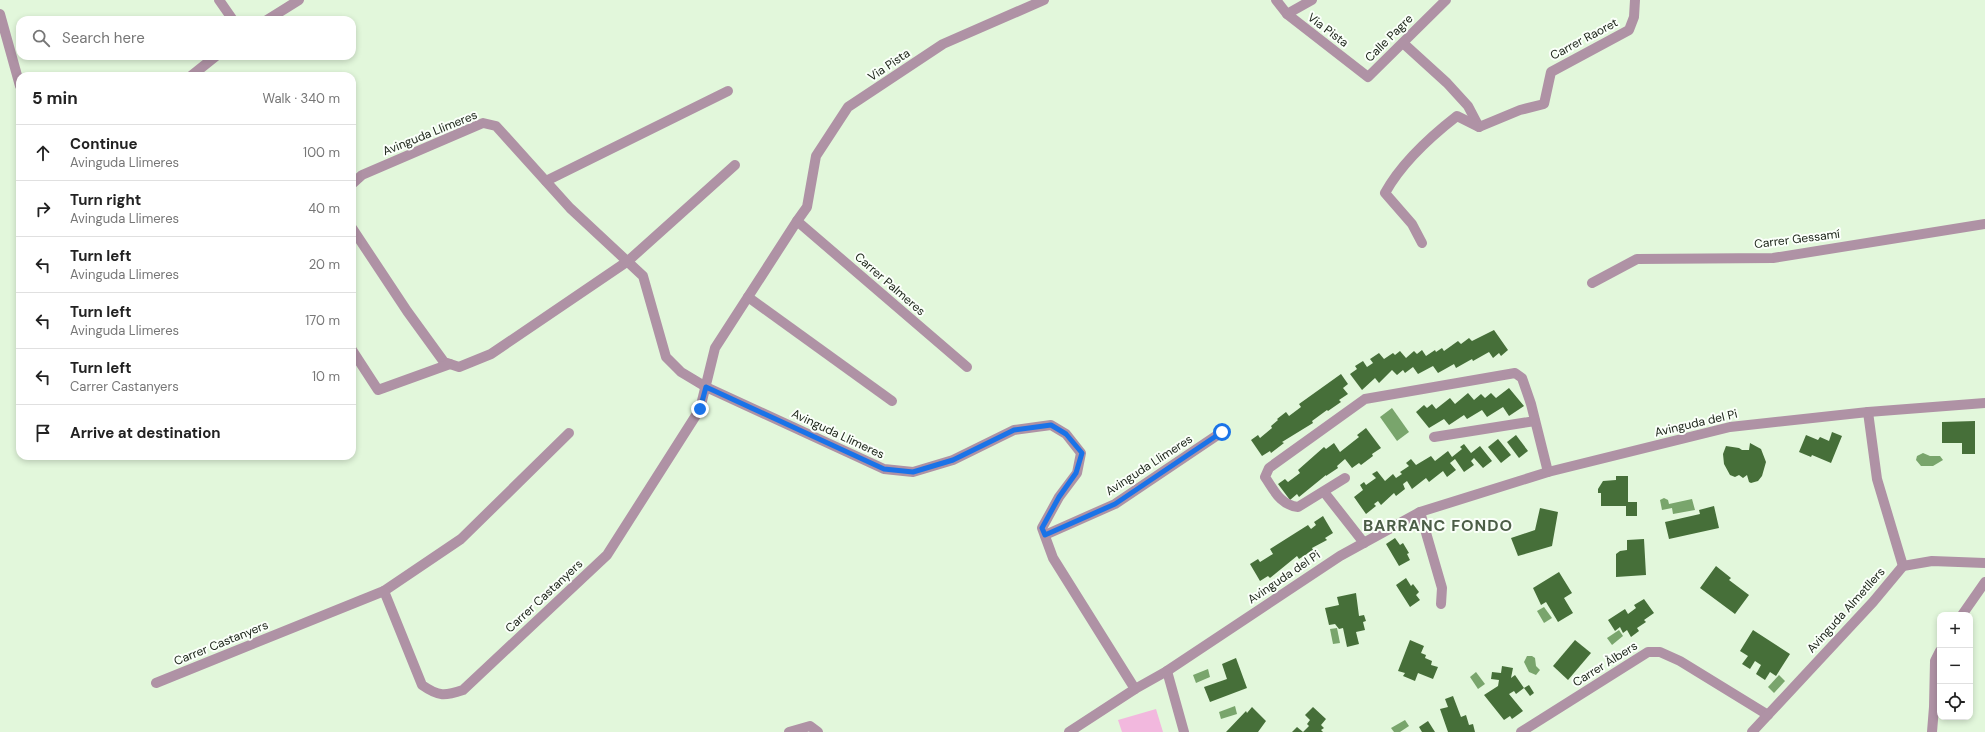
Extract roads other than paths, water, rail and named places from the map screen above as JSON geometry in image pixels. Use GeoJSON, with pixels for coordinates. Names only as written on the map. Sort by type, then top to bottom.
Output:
{"type":"FeatureCollection","features":[{"type":"Feature","properties":{"kind":"street"},"geometry":{"type":"LineString","coordinates":[[218,0],[230,16]]}},
{"type":"Feature","properties":{"kind":"street","name":"Via Pista"},"geometry":{"type":"LineString","coordinates":[[797,221],[808,207],[816,156],[848,107],[943,44],[1044,0]]}},
{"type":"Feature","properties":{"kind":"street","name":"Via Pista"},"geometry":{"type":"LineString","coordinates":[[1276,0],[1286,14],[1368,77]]}},
{"type":"Feature","properties":{"kind":"street"},"geometry":{"type":"LineString","coordinates":[[1286,14],[1312,0]]}},
{"type":"Feature","properties":{"kind":"street","name":"Calle Pagre"},"geometry":{"type":"LineString","coordinates":[[1368,77],[1446,0]]}},
{"type":"Feature","properties":{"kind":"street","name":"Carrer Raoret"},"geometry":{"type":"LineString","coordinates":[[1479,127],[1520,110],[1544,104],[1551,72],[1629,30],[1634,17],[1635,0]]}},
{"type":"Feature","properties":{"kind":"street"},"geometry":{"type":"LineString","coordinates":[[273,16],[296,2]]}},
{"type":"Feature","properties":{"kind":"street"},"geometry":{"type":"LineString","coordinates":[[0,14],[16,72]]}},
{"type":"Feature","properties":{"kind":"street"},"geometry":{"type":"LineString","coordinates":[[1403,43],[1447,83],[1468,106],[1479,127]]}},
{"type":"Feature","properties":{"kind":"street"},"geometry":{"type":"LineString","coordinates":[[195,72],[211,60]]}},
{"type":"Feature","properties":{"kind":"street"},"geometry":{"type":"LineString","coordinates":[[546,181],[728,91]]}},
{"type":"Feature","properties":{"kind":"street"},"geometry":{"type":"LineString","coordinates":[[1422,243],[1412,224],[1385,193],[1390,183],[1432,135],[1457,116],[1479,127]]}},
{"type":"Feature","properties":{"kind":"street","name":"Avinguda Llimeres"},"geometry":{"type":"LineString","coordinates":[[356,180],[362,175],[483,123],[496,126],[570,208],[643,276],[666,357],[681,372],[706,387],[884,469],[913,472],[953,460],[1014,430],[1051,425],[1066,434],[1082,453],[1076,473],[1059,497],[1042,528],[1053,558],[1135,689]]}},
{"type":"Feature","properties":{"kind":"street"},"geometry":{"type":"LineString","coordinates":[[356,234],[407,311],[444,362],[459,367],[491,354],[628,261],[735,165]]}},
{"type":"Feature","properties":{"kind":"street"},"geometry":{"type":"LineString","coordinates":[[706,387],[715,348],[797,221]]}},
{"type":"Feature","properties":{"kind":"street","name":"Carrer Palmeres"},"geometry":{"type":"LineString","coordinates":[[797,221],[967,367]]}},
{"type":"Feature","properties":{"kind":"street","name":"Carrer Gessamí"},"geometry":{"type":"LineString","coordinates":[[1592,283],[1637,259],[1773,258],[1985,224]]}},
{"type":"Feature","properties":{"kind":"street"},"geometry":{"type":"LineString","coordinates":[[748,297],[892,401]]}},
{"type":"Feature","properties":{"kind":"street"},"geometry":{"type":"LineString","coordinates":[[356,356],[378,390],[450,364]]}},
{"type":"Feature","properties":{"kind":"street"},"geometry":{"type":"LineString","coordinates":[[1345,478],[1298,507],[1289,506],[1282,502],[1265,477],[1269,468],[1365,399],[1515,373],[1522,378],[1548,472]]}},
{"type":"Feature","properties":{"kind":"street","name":"Carrer Castanyers"},"geometry":{"type":"LineString","coordinates":[[384,591],[422,685],[434,693],[447,695],[463,690],[607,555],[700,409],[706,387]]}},
{"type":"Feature","properties":{"kind":"street","name":"Avinguda del Pi"},"geometry":{"type":"LineString","coordinates":[[1135,689],[1167,671],[1340,556],[1420,512],[1548,472],[1730,427],[1868,412],[1985,403]]}},
{"type":"Feature","properties":{"kind":"street"},"geometry":{"type":"LineString","coordinates":[[1868,412],[1877,479],[1903,566]]}},
{"type":"Feature","properties":{"kind":"street"},"geometry":{"type":"LineString","coordinates":[[1434,437],[1535,421]]}},
{"type":"Feature","properties":{"kind":"street","name":"Avinguda Llimeres"},"geometry":{"type":"LineString","coordinates":[[1045,535],[1115,504],[1222,432]]}},
{"type":"Feature","properties":{"kind":"street","name":"Carrer Castanyers"},"geometry":{"type":"LineString","coordinates":[[156,683],[384,591],[461,539],[569,433]]}},
{"type":"Feature","properties":{"kind":"street"},"geometry":{"type":"LineString","coordinates":[[1324,492],[1364,543]]}},
{"type":"Feature","properties":{"kind":"street"},"geometry":{"type":"LineString","coordinates":[[1420,512],[1440,583],[1441,604]]}},
{"type":"Feature","properties":{"kind":"street","name":"Avinguda Almetllers"},"geometry":{"type":"LineString","coordinates":[[1752,732],[1873,602],[1903,566],[1932,561],[1985,563]]}},
{"type":"Feature","properties":{"kind":"street"},"geometry":{"type":"LineString","coordinates":[[1964,612],[1985,582]]}},
{"type":"Feature","properties":{"kind":"street","name":"Carrer Àlbers"},"geometry":{"type":"LineString","coordinates":[[1521,732],[1648,652],[1660,652],[1680,661],[1768,715]]}},
{"type":"Feature","properties":{"kind":"street"},"geometry":{"type":"LineString","coordinates":[[1932,732],[1935,661],[1937,657]]}},
{"type":"Feature","properties":{"kind":"street"},"geometry":{"type":"LineString","coordinates":[[1167,671],[1184,732]]}},
{"type":"Feature","properties":{"kind":"street"},"geometry":{"type":"LineString","coordinates":[[1069,732],[1135,689]]}},
{"type":"Feature","properties":{"kind":"street"},"geometry":{"type":"LineString","coordinates":[[789,732],[810,726],[818,732]]}},
{"type":"Feature","properties":{"kind":"district","name":"BARRANC FONDO"},"geometry":{"type":"Point","coordinates":[1438,525]}}]}
